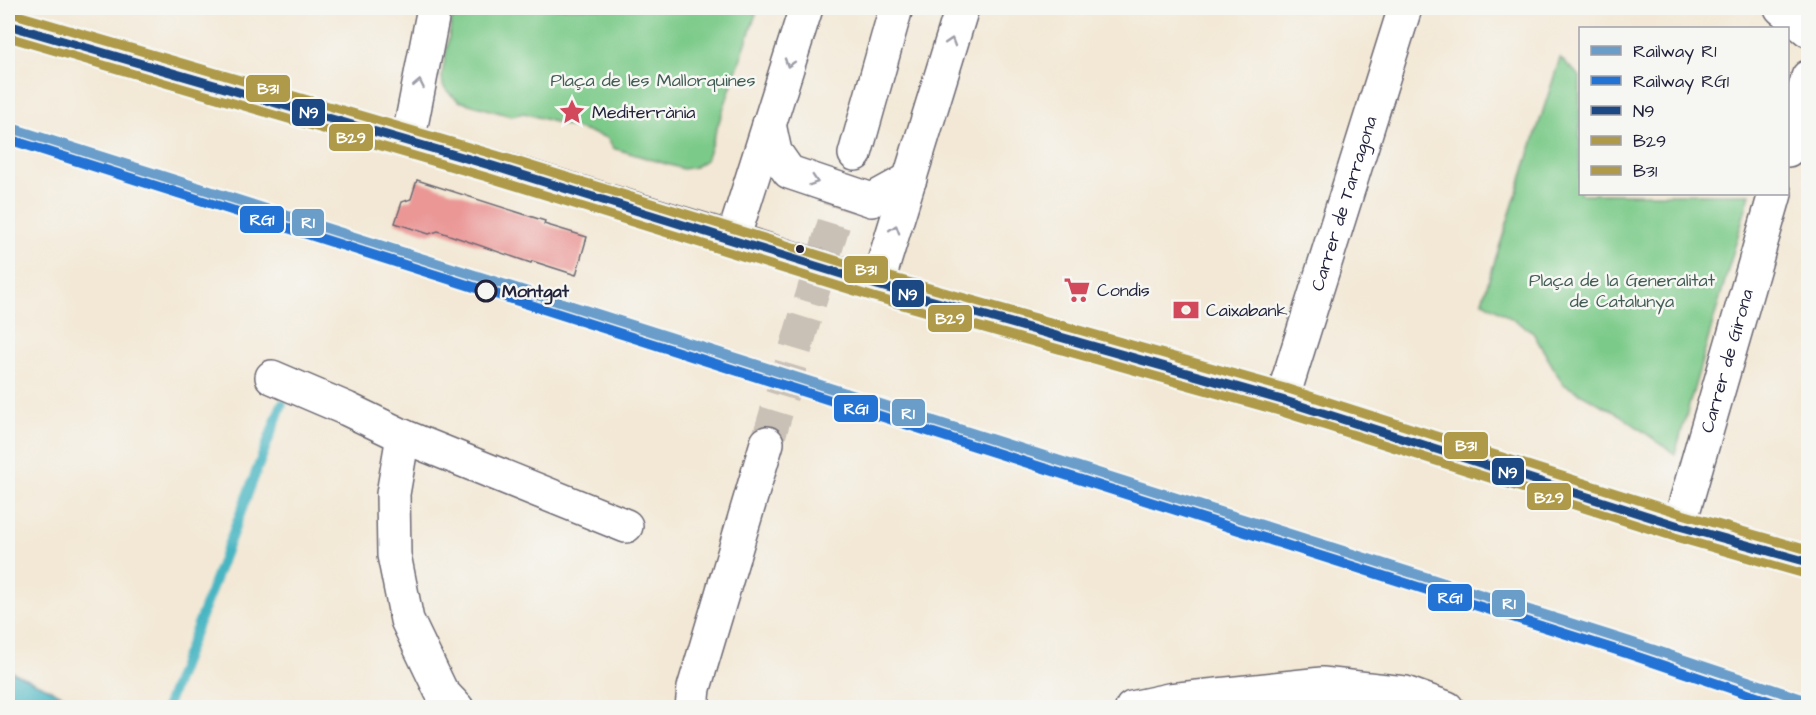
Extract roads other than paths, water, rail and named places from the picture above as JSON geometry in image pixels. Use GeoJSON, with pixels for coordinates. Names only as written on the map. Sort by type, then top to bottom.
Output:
{"type":"FeatureCollection","features":[{"type":"Feature","properties":{"kind":"main road"},"geometry":{"type":"LineString","coordinates":[[8,24],[408,141],[877,285],[1281,400],[1679,526],[1809,562]]}},
{"type":"Feature","properties":{"kind":"street"},"geometry":{"type":"LineString","coordinates":[[408,141],[434,8]]}},
{"type":"Feature","properties":{"kind":"street"},"geometry":{"type":"LineString","coordinates":[[733,239],[806,8]]}},
{"type":"Feature","properties":{"kind":"street"},"geometry":{"type":"LineString","coordinates":[[855,154],[896,8]]}},
{"type":"Feature","properties":{"kind":"street"},"geometry":{"type":"LineString","coordinates":[[877,285],[962,8]]}},
{"type":"Feature","properties":{"kind":"street","name":"Carrer de Tarragona"},"geometry":{"type":"LineString","coordinates":[[1281,400],[1405,8]]}},
{"type":"Feature","properties":{"kind":"street"},"geometry":{"type":"LineString","coordinates":[[1781,8],[1809,30]]}},
{"type":"Feature","properties":{"kind":"street"},"geometry":{"type":"LineString","coordinates":[[1789,147],[1809,77]]}},
{"type":"Feature","properties":{"kind":"street"},"geometry":{"type":"LineString","coordinates":[[770,124],[775,152],[789,172],[872,200],[910,179]]}},
{"type":"Feature","properties":{"kind":"street","name":"Carrer de Girona"},"geometry":{"type":"LineString","coordinates":[[1679,526],[1775,195]]}},
{"type":"Feature","properties":{"kind":"street"},"geometry":{"type":"LineString","coordinates":[[272,377],[403,436],[626,526]]}},
{"type":"Feature","properties":{"kind":"street"},"geometry":{"type":"LineString","coordinates":[[403,436],[393,494],[394,555],[407,620],[441,691],[457,708]]}},
{"type":"Feature","properties":{"kind":"street"},"geometry":{"type":"LineString","coordinates":[[692,708],[694,688],[767,443]]}},
{"type":"Feature","properties":{"kind":"street"},"geometry":{"type":"LineString","coordinates":[[1132,708],[1169,700],[1322,684],[1405,693],[1447,708]]}},
{"type":"Feature","properties":{"kind":"water"},"geometry":{"type":"Polygon","coordinates":[[[8,670],[88,707],[8,707],[8,670]]]}},
{"type":"Feature","properties":{"kind":"waterway"},"geometry":{"type":"LineString","coordinates":[[166,708],[282,404]]}},
{"type":"Feature","properties":{"kind":"tunnel"},"geometry":{"type":"LineString","coordinates":[[767,443],[855,154]]}},
{"type":"Feature","properties":{"kind":"rail line","name":"R1"},"geometry":{"type":"LineString","coordinates":[[8,127],[1630,642],[1808,701]]}},
{"type":"Feature","properties":{"kind":"rail line","name":"RG1"},"geometry":{"type":"LineString","coordinates":[[8,139],[1626,653],[1789,708]]}},
{"type":"Feature","properties":{"kind":"place","name":"Mediterrània"},"geometry":{"type":"Point","coordinates":[572,112]}},
{"type":"Feature","properties":{"kind":"place","name":"Condis"},"geometry":{"type":"Point","coordinates":[1077,290]}},
{"type":"Feature","properties":{"kind":"place","name":"Montgat"},"geometry":{"type":"Point","coordinates":[486,291]}},
{"type":"Feature","properties":{"kind":"place","name":"Caixabank"},"geometry":{"type":"Point","coordinates":[1186,310]}},
{"type":"Feature","properties":{"kind":"park label","name":"Plaça de les Mallorquines"},"geometry":{"type":"Point","coordinates":[653,80]}},
{"type":"Feature","properties":{"kind":"park label","name":"Plaça de la Generalitat de Catalunya"},"geometry":{"type":"Point","coordinates":[1622,290]}}]}
